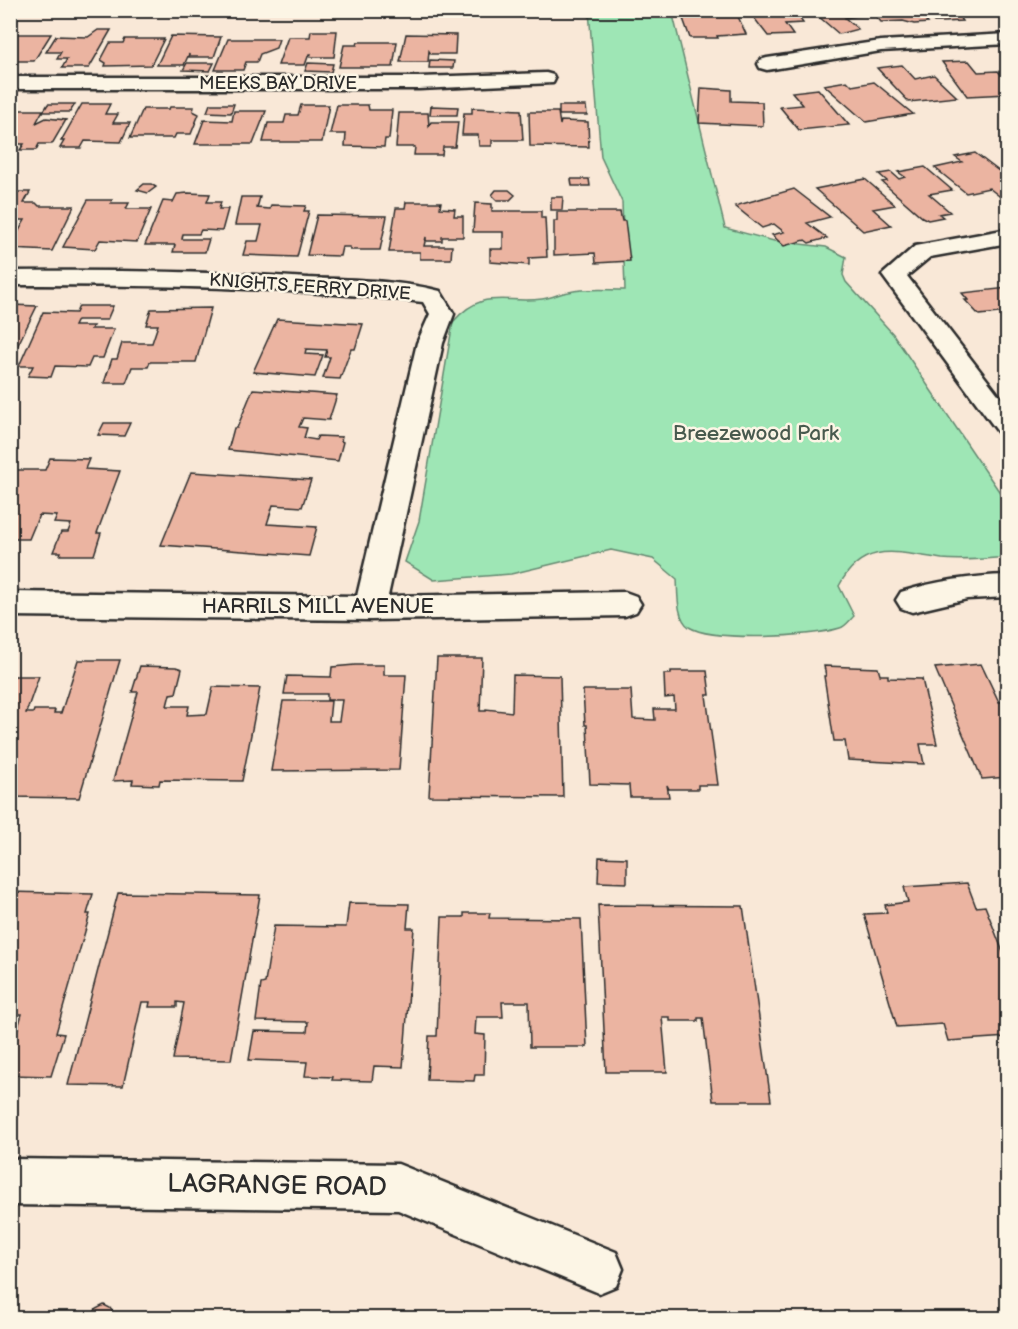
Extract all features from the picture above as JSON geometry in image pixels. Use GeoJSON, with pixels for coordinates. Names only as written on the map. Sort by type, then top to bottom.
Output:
{"type":"FeatureCollection","features":[{"type":"Feature","properties":{"kind":"street"},"geometry":{"type":"LineString","coordinates":[[768,64],[822,53],[881,46],[1008,39]]}},
{"type":"Feature","properties":{"kind":"street","name":"MEEKS BAY DRIVE"},"geometry":{"type":"LineString","coordinates":[[10,83],[401,83],[546,79]]}},
{"type":"Feature","properties":{"kind":"street"},"geometry":{"type":"LineString","coordinates":[[1008,236],[923,250],[894,275],[1008,426]]}},
{"type":"Feature","properties":{"kind":"street","name":"KNIGHTS FERRY DRIVE"},"geometry":{"type":"LineString","coordinates":[[10,278],[157,277],[384,290],[430,296],[442,314],[430,343],[370,608]]}},
{"type":"Feature","properties":{"kind":"street"},"geometry":{"type":"LineString","coordinates":[[912,600],[967,588],[1008,586]]}},
{"type":"Feature","properties":{"kind":"street","name":"HARRILS MILL AVENUE"},"geometry":{"type":"LineString","coordinates":[[10,604],[370,608],[625,604]]}},
{"type":"Feature","properties":{"kind":"street","name":"LAGRANGE ROAD"},"geometry":{"type":"LineString","coordinates":[[10,1182],[398,1187],[599,1269]]}},
{"type":"Feature","properties":{"kind":"green space","name":"Breezewood Park"},"geometry":{"type":"Polygon","coordinates":[[[589,11],[672,11],[725,228],[774,241],[826,247],[846,257],[843,275],[846,282],[893,334],[1007,503],[1007,557],[958,560],[897,553],[871,555],[859,561],[839,586],[854,616],[844,626],[826,631],[786,636],[719,635],[689,627],[680,611],[677,579],[653,559],[611,550],[511,574],[434,580],[405,562],[419,521],[453,322],[474,304],[494,299],[528,300],[583,290],[625,290],[622,202],[601,157],[589,11]]]}},
{"type":"Feature","properties":{"kind":"building"},"geometry":{"type":"Polygon","coordinates":[[[541,10],[581,10],[581,13],[541,13],[541,10]]]}},
{"type":"Feature","properties":{"kind":"building"},"geometry":{"type":"Polygon","coordinates":[[[680,10],[735,10],[746,34],[717,36],[718,38],[690,38],[680,10]]]}},
{"type":"Feature","properties":{"kind":"building"},"geometry":{"type":"Polygon","coordinates":[[[748,10],[794,10],[803,23],[785,24],[793,35],[768,36],[748,10]]]}},
{"type":"Feature","properties":{"kind":"building"},"geometry":{"type":"Polygon","coordinates":[[[807,10],[858,10],[864,15],[845,18],[858,29],[839,34],[807,10]]]}},
{"type":"Feature","properties":{"kind":"building"},"geometry":{"type":"Polygon","coordinates":[[[871,10],[916,10],[928,23],[881,22],[871,10]]]}},
{"type":"Feature","properties":{"kind":"building"},"geometry":{"type":"Polygon","coordinates":[[[926,10],[974,11],[955,11],[962,21],[934,22],[926,10]]]}},
{"type":"Feature","properties":{"kind":"building"},"geometry":{"type":"Polygon","coordinates":[[[98,30],[111,30],[89,68],[62,68],[67,59],[57,59],[61,52],[46,52],[56,36],[88,37],[98,30]]]}},
{"type":"Feature","properties":{"kind":"building"},"geometry":{"type":"Polygon","coordinates":[[[311,31],[337,31],[334,57],[310,57],[311,54],[309,54],[305,65],[278,65],[288,37],[310,37],[311,31]]]}},
{"type":"Feature","properties":{"kind":"building"},"geometry":{"type":"Polygon","coordinates":[[[10,34],[51,34],[34,61],[10,61],[13,49],[10,50],[10,34]]]}},
{"type":"Feature","properties":{"kind":"building"},"geometry":{"type":"Polygon","coordinates":[[[406,34],[456,35],[455,54],[431,54],[429,51],[428,62],[400,62],[406,34]]]}},
{"type":"Feature","properties":{"kind":"building"},"geometry":{"type":"Polygon","coordinates":[[[171,36],[221,37],[214,57],[189,57],[189,54],[184,65],[157,65],[171,36]]]}},
{"type":"Feature","properties":{"kind":"building"},"geometry":{"type":"Polygon","coordinates":[[[125,39],[164,39],[151,65],[105,66],[106,63],[101,60],[110,43],[123,43],[125,39]]]}},
{"type":"Feature","properties":{"kind":"building"},"geometry":{"type":"Polygon","coordinates":[[[228,39],[279,39],[276,48],[260,54],[257,62],[246,62],[243,70],[215,70],[228,39]]]}},
{"type":"Feature","properties":{"kind":"building"},"geometry":{"type":"Polygon","coordinates":[[[358,42],[397,42],[393,67],[339,67],[344,45],[357,45],[358,42]]]}},
{"type":"Feature","properties":{"kind":"building"},"geometry":{"type":"Polygon","coordinates":[[[430,60],[454,61],[453,68],[429,68],[430,60]]]}},
{"type":"Feature","properties":{"kind":"building"},"geometry":{"type":"Polygon","coordinates":[[[969,61],[978,72],[998,71],[1008,82],[1008,94],[967,96],[942,62],[969,61]]]}},
{"type":"Feature","properties":{"kind":"building"},"geometry":{"type":"Polygon","coordinates":[[[187,63],[214,63],[210,71],[183,70],[187,63]]]}},
{"type":"Feature","properties":{"kind":"building"},"geometry":{"type":"Polygon","coordinates":[[[308,63],[333,64],[331,72],[305,71],[308,63]]]}},
{"type":"Feature","properties":{"kind":"building"},"geometry":{"type":"Polygon","coordinates":[[[902,65],[915,79],[934,75],[957,97],[909,102],[877,68],[902,65]]]}},
{"type":"Feature","properties":{"kind":"building"},"geometry":{"type":"Polygon","coordinates":[[[847,81],[852,86],[874,82],[913,114],[866,122],[824,85],[847,81]]]}},
{"type":"Feature","properties":{"kind":"building"},"geometry":{"type":"Polygon","coordinates":[[[701,88],[731,90],[731,101],[762,102],[763,126],[699,123],[701,88]]]}},
{"type":"Feature","properties":{"kind":"building"},"geometry":{"type":"Polygon","coordinates":[[[818,89],[849,125],[799,130],[780,107],[803,105],[792,92],[818,89]]]}},
{"type":"Feature","properties":{"kind":"building"},"geometry":{"type":"Polygon","coordinates":[[[48,104],[75,104],[70,112],[43,112],[48,104]]]}},
{"type":"Feature","properties":{"kind":"building"},"geometry":{"type":"Polygon","coordinates":[[[82,104],[110,104],[105,114],[118,114],[113,123],[130,123],[121,142],[85,141],[81,148],[60,148],[64,141],[61,141],[82,104]]]}},
{"type":"Feature","properties":{"kind":"building"},"geometry":{"type":"Polygon","coordinates":[[[210,104],[234,104],[231,113],[207,112],[210,104]]]}},
{"type":"Feature","properties":{"kind":"building"},"geometry":{"type":"Polygon","coordinates":[[[301,105],[329,105],[322,142],[263,142],[268,123],[284,123],[286,115],[298,115],[301,105]]]}},
{"type":"Feature","properties":{"kind":"building"},"geometry":{"type":"Polygon","coordinates":[[[337,105],[368,105],[369,110],[392,110],[389,139],[385,139],[384,147],[345,146],[346,134],[330,134],[337,105]]]}},
{"type":"Feature","properties":{"kind":"building"},"geometry":{"type":"Polygon","coordinates":[[[431,106],[458,107],[457,115],[430,115],[431,106]]]}},
{"type":"Feature","properties":{"kind":"building"},"geometry":{"type":"Polygon","coordinates":[[[559,106],[586,106],[587,115],[559,115],[559,106]]]}},
{"type":"Feature","properties":{"kind":"building"},"geometry":{"type":"Polygon","coordinates":[[[170,107],[194,107],[193,111],[199,114],[191,134],[176,134],[174,138],[130,138],[143,109],[169,109],[170,107]]]}},
{"type":"Feature","properties":{"kind":"building"},"geometry":{"type":"Polygon","coordinates":[[[472,108],[521,110],[523,140],[492,140],[492,146],[479,146],[478,135],[462,135],[464,113],[472,113],[472,108]]]}},
{"type":"Feature","properties":{"kind":"building"},"geometry":{"type":"Polygon","coordinates":[[[14,110],[43,110],[36,123],[46,118],[66,120],[52,144],[39,144],[36,150],[20,150],[24,144],[10,144],[10,115],[14,110]]]}},
{"type":"Feature","properties":{"kind":"building"},"geometry":{"type":"Polygon","coordinates":[[[234,111],[266,111],[253,144],[195,144],[204,120],[232,121],[234,111]]]}},
{"type":"Feature","properties":{"kind":"building"},"geometry":{"type":"Polygon","coordinates":[[[529,112],[558,112],[560,125],[561,121],[588,122],[589,147],[530,146],[529,112]]]}},
{"type":"Feature","properties":{"kind":"building"},"geometry":{"type":"Polygon","coordinates":[[[399,113],[428,113],[429,126],[431,122],[458,122],[455,147],[443,147],[442,155],[414,155],[415,147],[396,147],[399,113]]]}},
{"type":"Feature","properties":{"kind":"building"},"geometry":{"type":"Polygon","coordinates":[[[975,153],[1008,178],[1008,203],[989,188],[966,193],[935,168],[962,162],[955,157],[975,153]]]}},
{"type":"Feature","properties":{"kind":"building"},"geometry":{"type":"Polygon","coordinates":[[[925,167],[952,190],[929,194],[950,212],[939,214],[943,217],[928,220],[922,217],[882,182],[887,181],[879,174],[891,172],[899,179],[905,177],[898,172],[925,167]]]}},
{"type":"Feature","properties":{"kind":"building"},"geometry":{"type":"Polygon","coordinates":[[[571,179],[589,179],[590,186],[572,186],[571,179]]]}},
{"type":"Feature","properties":{"kind":"building"},"geometry":{"type":"Polygon","coordinates":[[[865,179],[895,205],[873,209],[891,225],[863,231],[815,189],[865,179]]]}},
{"type":"Feature","properties":{"kind":"building"},"geometry":{"type":"Polygon","coordinates":[[[144,184],[156,187],[148,193],[137,190],[144,184]]]}},
{"type":"Feature","properties":{"kind":"building"},"geometry":{"type":"Polygon","coordinates":[[[794,189],[830,217],[807,223],[827,238],[809,243],[805,240],[784,246],[772,235],[784,232],[774,224],[762,228],[735,206],[794,189]]]}},
{"type":"Feature","properties":{"kind":"building"},"geometry":{"type":"Polygon","coordinates":[[[496,190],[509,190],[515,195],[510,200],[497,200],[492,195],[496,190]]]}},
{"type":"Feature","properties":{"kind":"building"},"geometry":{"type":"Polygon","coordinates":[[[11,192],[30,192],[24,203],[36,203],[39,206],[74,206],[52,251],[10,249],[10,236],[16,236],[25,220],[10,220],[11,192]]]}},
{"type":"Feature","properties":{"kind":"building"},"geometry":{"type":"Polygon","coordinates":[[[177,194],[210,194],[207,202],[221,202],[219,209],[228,209],[222,231],[201,230],[199,234],[183,234],[182,239],[209,239],[205,252],[173,252],[175,245],[145,245],[163,201],[173,202],[177,194]]]}},
{"type":"Feature","properties":{"kind":"building"},"geometry":{"type":"Polygon","coordinates":[[[241,197],[260,197],[257,208],[270,209],[271,205],[306,206],[304,211],[309,211],[297,257],[243,255],[247,241],[258,241],[262,225],[235,225],[241,197]]]}},
{"type":"Feature","properties":{"kind":"building"},"geometry":{"type":"Polygon","coordinates":[[[551,197],[563,197],[562,210],[551,210],[551,197]]]}},
{"type":"Feature","properties":{"kind":"building"},"geometry":{"type":"Polygon","coordinates":[[[88,200],[129,203],[126,209],[151,209],[137,242],[100,240],[95,249],[63,247],[88,200]]]}},
{"type":"Feature","properties":{"kind":"building"},"geometry":{"type":"Polygon","coordinates":[[[406,202],[441,202],[440,208],[455,209],[454,216],[463,216],[463,237],[442,237],[442,241],[426,241],[426,237],[424,246],[452,246],[451,259],[420,259],[420,252],[389,252],[396,208],[405,208],[406,202]]]}},
{"type":"Feature","properties":{"kind":"building"},"geometry":{"type":"Polygon","coordinates":[[[475,203],[492,204],[492,211],[541,211],[541,218],[545,218],[547,257],[529,258],[529,265],[490,262],[490,249],[503,249],[503,232],[473,232],[475,203]]]}},
{"type":"Feature","properties":{"kind":"building"},"geometry":{"type":"Polygon","coordinates":[[[557,212],[620,212],[622,221],[625,221],[630,261],[596,263],[595,253],[554,255],[554,221],[557,221],[557,212]]]}},
{"type":"Feature","properties":{"kind":"building"},"geometry":{"type":"Polygon","coordinates":[[[317,215],[387,216],[380,250],[350,250],[350,247],[342,247],[340,256],[307,255],[317,215]]]}},
{"type":"Feature","properties":{"kind":"building"},"geometry":{"type":"Polygon","coordinates":[[[1008,288],[1008,312],[979,315],[965,300],[968,300],[962,293],[1008,288]]]}},
{"type":"Feature","properties":{"kind":"building"},"geometry":{"type":"Polygon","coordinates":[[[10,305],[37,306],[11,359],[10,359],[10,305]]]}},
{"type":"Feature","properties":{"kind":"building"},"geometry":{"type":"Polygon","coordinates":[[[79,306],[113,306],[107,320],[77,320],[74,326],[114,329],[103,358],[92,358],[88,367],[55,366],[51,377],[28,376],[33,366],[19,366],[43,312],[76,313],[79,306]]]}},
{"type":"Feature","properties":{"kind":"building"},"geometry":{"type":"Polygon","coordinates":[[[211,308],[196,362],[150,362],[148,367],[132,367],[126,383],[104,383],[112,359],[117,359],[122,343],[152,343],[158,325],[146,325],[151,309],[211,308]]]}},
{"type":"Feature","properties":{"kind":"building"},"geometry":{"type":"Polygon","coordinates":[[[277,319],[363,324],[355,349],[351,349],[340,379],[323,378],[330,357],[325,357],[327,350],[306,349],[305,354],[323,355],[315,377],[253,372],[277,319]]]}},
{"type":"Feature","properties":{"kind":"building"},"geometry":{"type":"Polygon","coordinates":[[[253,389],[337,395],[329,420],[303,418],[299,427],[307,428],[304,438],[316,440],[318,436],[342,437],[343,442],[338,461],[228,450],[234,428],[237,428],[253,389]]]}},
{"type":"Feature","properties":{"kind":"building"},"geometry":{"type":"Polygon","coordinates":[[[104,423],[130,423],[124,436],[98,435],[104,423]]]}},
{"type":"Feature","properties":{"kind":"building"},"geometry":{"type":"Polygon","coordinates":[[[50,458],[89,459],[85,469],[120,471],[97,533],[101,533],[94,555],[60,555],[61,552],[53,552],[61,532],[68,532],[71,524],[54,523],[57,516],[39,515],[29,539],[10,539],[10,484],[17,470],[45,470],[50,458]]]}},
{"type":"Feature","properties":{"kind":"building"},"geometry":{"type":"Polygon","coordinates":[[[191,472],[311,480],[302,507],[273,505],[267,524],[317,527],[309,556],[161,545],[191,472]]]}},
{"type":"Feature","properties":{"kind":"building"},"geometry":{"type":"Polygon","coordinates":[[[437,658],[482,658],[480,711],[486,711],[486,709],[512,712],[513,675],[560,676],[563,797],[429,796],[437,658]]]}},
{"type":"Feature","properties":{"kind":"building"},"geometry":{"type":"Polygon","coordinates":[[[78,660],[120,660],[79,798],[10,797],[10,676],[39,676],[26,713],[33,713],[34,710],[55,710],[54,713],[61,713],[78,660]]]}},
{"type":"Feature","properties":{"kind":"building"},"geometry":{"type":"Polygon","coordinates":[[[981,664],[999,702],[1008,702],[1008,777],[982,779],[935,668],[981,664]]]}},
{"type":"Feature","properties":{"kind":"building"},"geometry":{"type":"Polygon","coordinates":[[[384,665],[384,675],[406,675],[399,770],[271,771],[283,701],[331,701],[329,721],[339,721],[342,700],[327,700],[327,694],[284,694],[287,676],[331,677],[332,667],[384,665]]]}},
{"type":"Feature","properties":{"kind":"building"},"geometry":{"type":"Polygon","coordinates":[[[140,666],[182,669],[176,693],[170,694],[167,706],[189,706],[187,715],[207,714],[213,687],[260,688],[242,781],[160,780],[159,785],[132,784],[133,780],[113,781],[138,692],[132,692],[140,666]]]}},
{"type":"Feature","properties":{"kind":"building"},"geometry":{"type":"Polygon","coordinates":[[[824,666],[878,668],[880,675],[888,675],[888,678],[922,679],[937,744],[920,744],[924,764],[848,760],[845,741],[834,741],[824,666]]]}},
{"type":"Feature","properties":{"kind":"building"},"geometry":{"type":"Polygon","coordinates":[[[671,671],[707,671],[710,695],[706,695],[718,785],[698,785],[698,789],[669,789],[667,785],[669,797],[630,797],[629,785],[590,784],[583,690],[631,690],[633,719],[655,720],[654,709],[675,709],[674,697],[665,698],[664,674],[671,674],[671,671]]]}},
{"type":"Feature","properties":{"kind":"building"},"geometry":{"type":"Polygon","coordinates":[[[599,857],[627,858],[627,883],[598,882],[599,857]]]}},
{"type":"Feature","properties":{"kind":"building"},"geometry":{"type":"Polygon","coordinates":[[[967,883],[976,907],[985,906],[1008,965],[1008,1037],[948,1041],[943,1024],[897,1027],[864,914],[887,913],[885,905],[908,902],[904,887],[967,883]]]}},
{"type":"Feature","properties":{"kind":"building"},"geometry":{"type":"Polygon","coordinates":[[[10,892],[93,894],[87,914],[90,914],[56,1033],[64,1034],[51,1076],[10,1075],[10,1030],[17,1031],[22,1014],[10,1014],[10,892]]]}},
{"type":"Feature","properties":{"kind":"building"},"geometry":{"type":"Polygon","coordinates":[[[118,893],[260,895],[231,1060],[173,1059],[184,1003],[177,1002],[177,1007],[149,1007],[150,1002],[142,1002],[123,1086],[68,1085],[118,893]]]}},
{"type":"Feature","properties":{"kind":"building"},"geometry":{"type":"Polygon","coordinates":[[[349,903],[409,904],[407,928],[414,928],[403,1067],[374,1066],[372,1081],[332,1080],[333,1077],[305,1076],[307,1062],[249,1060],[254,1031],[307,1032],[308,1022],[256,1021],[261,984],[265,983],[274,926],[346,927],[349,903]]]}},
{"type":"Feature","properties":{"kind":"building"},"geometry":{"type":"Polygon","coordinates":[[[598,905],[743,906],[771,1101],[713,1101],[703,1018],[698,1018],[698,1021],[670,1021],[670,1017],[662,1017],[667,1072],[606,1072],[598,905]]]}},
{"type":"Feature","properties":{"kind":"building"},"geometry":{"type":"Polygon","coordinates":[[[464,913],[490,913],[489,918],[581,919],[587,1047],[530,1047],[529,1002],[502,1002],[503,1017],[476,1017],[475,1034],[485,1035],[484,1075],[475,1075],[474,1081],[427,1080],[429,1036],[437,1036],[442,917],[464,917],[464,913]]]}},
{"type":"Feature","properties":{"kind":"building"},"geometry":{"type":"Polygon","coordinates":[[[104,1305],[110,1308],[117,1318],[90,1318],[96,1309],[104,1305]]]}}]}
